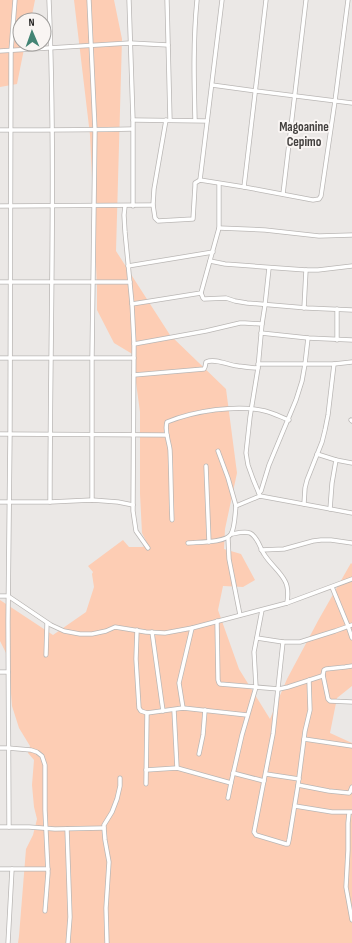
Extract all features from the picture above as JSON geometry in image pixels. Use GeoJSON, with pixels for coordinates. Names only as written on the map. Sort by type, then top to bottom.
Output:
{"type":"FeatureCollection","features":[{"type":"Feature","properties":{"kind":"street"},"geometry":{"type":"LineString","coordinates":[[9,827],[8,596],[12,130],[11,50],[15,0]]}},
{"type":"Feature","properties":{"kind":"street"},"geometry":{"type":"LineString","coordinates":[[49,0],[50,12]]}},
{"type":"Feature","properties":{"kind":"street"},"geometry":{"type":"LineString","coordinates":[[89,0],[95,130],[92,500]]}},
{"type":"Feature","properties":{"kind":"street"},"geometry":{"type":"LineString","coordinates":[[129,0],[133,120],[133,206]]}},
{"type":"Feature","properties":{"kind":"street"},"geometry":{"type":"LineString","coordinates":[[167,0],[168,120],[154,189],[153,206],[155,218],[158,221],[193,219],[194,186],[195,183],[200,180],[313,200],[320,198],[335,101],[348,0]]}},
{"type":"Feature","properties":{"kind":"street"},"geometry":{"type":"LineString","coordinates":[[196,120],[195,21],[197,0]]}},
{"type":"Feature","properties":{"kind":"street"},"geometry":{"type":"LineString","coordinates":[[200,180],[222,0]]}},
{"type":"Feature","properties":{"kind":"street"},"geometry":{"type":"LineString","coordinates":[[244,187],[266,0]]}},
{"type":"Feature","properties":{"kind":"street"},"geometry":{"type":"LineString","coordinates":[[283,194],[306,0]]}},
{"type":"Feature","properties":{"kind":"street"},"geometry":{"type":"LineString","coordinates":[[52,48],[130,43],[168,45]]}},
{"type":"Feature","properties":{"kind":"street"},"geometry":{"type":"LineString","coordinates":[[0,51],[11,50]]}},
{"type":"Feature","properties":{"kind":"street"},"geometry":{"type":"LineString","coordinates":[[50,502],[52,206],[51,52]]}},
{"type":"Feature","properties":{"kind":"street"},"geometry":{"type":"LineString","coordinates":[[212,85],[256,92],[352,103]]}},
{"type":"Feature","properties":{"kind":"street"},"geometry":{"type":"LineString","coordinates":[[133,120],[207,121]]}},
{"type":"Feature","properties":{"kind":"street"},"geometry":{"type":"LineString","coordinates":[[0,130],[132,129]]}},
{"type":"Feature","properties":{"kind":"street"},"geometry":{"type":"LineString","coordinates":[[219,184],[219,228],[201,293],[202,298],[226,298],[235,301],[265,305],[352,310]]}},
{"type":"Feature","properties":{"kind":"street"},"geometry":{"type":"LineString","coordinates":[[0,206],[153,206]]}},
{"type":"Feature","properties":{"kind":"street"},"geometry":{"type":"LineString","coordinates":[[126,206],[124,215],[134,344],[133,505],[136,531],[148,548]]}},
{"type":"Feature","properties":{"kind":"street"},"geometry":{"type":"LineString","coordinates":[[219,228],[265,230],[319,236],[352,235]]}},
{"type":"Feature","properties":{"kind":"street"},"geometry":{"type":"LineString","coordinates":[[128,266],[213,252]]}},
{"type":"Feature","properties":{"kind":"street"},"geometry":{"type":"LineString","coordinates":[[210,261],[225,264],[306,270],[352,266]]}},
{"type":"Feature","properties":{"kind":"street"},"geometry":{"type":"LineString","coordinates":[[259,494],[246,457],[269,268]]}},
{"type":"Feature","properties":{"kind":"street"},"geometry":{"type":"LineString","coordinates":[[304,308],[306,270]]}},
{"type":"Feature","properties":{"kind":"street"},"geometry":{"type":"LineString","coordinates":[[0,282],[130,282]]}},
{"type":"Feature","properties":{"kind":"street"},"geometry":{"type":"LineString","coordinates":[[132,304],[201,293]]}},
{"type":"Feature","properties":{"kind":"street"},"geometry":{"type":"LineString","coordinates":[[336,340],[337,309]]}},
{"type":"Feature","properties":{"kind":"street"},"geometry":{"type":"LineString","coordinates":[[134,344],[206,331],[240,323],[262,324]]}},
{"type":"Feature","properties":{"kind":"street"},"geometry":{"type":"LineString","coordinates":[[261,333],[308,338],[352,340]]}},
{"type":"Feature","properties":{"kind":"street"},"geometry":{"type":"LineString","coordinates":[[236,506],[259,494],[261,491],[269,464],[289,420],[299,392],[305,364],[308,338]]}},
{"type":"Feature","properties":{"kind":"street"},"geometry":{"type":"LineString","coordinates":[[0,358],[134,358]]}},
{"type":"Feature","properties":{"kind":"street"},"geometry":{"type":"LineString","coordinates":[[134,375],[204,368],[206,362],[208,361],[247,368],[258,366],[334,364],[352,362]]}},
{"type":"Feature","properties":{"kind":"street"},"geometry":{"type":"LineString","coordinates":[[304,504],[305,488],[324,436],[334,364]]}},
{"type":"Feature","properties":{"kind":"street"},"geometry":{"type":"LineString","coordinates":[[172,520],[167,422],[200,412],[231,408],[252,408],[267,411],[289,420]]}},
{"type":"Feature","properties":{"kind":"street"},"geometry":{"type":"LineString","coordinates":[[0,434],[167,434]]}},
{"type":"Feature","properties":{"kind":"street"},"geometry":{"type":"LineString","coordinates":[[188,542],[209,542],[228,538],[232,534],[236,506],[218,451]]}},
{"type":"Feature","properties":{"kind":"street"},"geometry":{"type":"LineString","coordinates":[[317,454],[352,463]]}},
{"type":"Feature","properties":{"kind":"street"},"geometry":{"type":"LineString","coordinates":[[330,509],[336,460]]}},
{"type":"Feature","properties":{"kind":"street"},"geometry":{"type":"LineString","coordinates":[[206,466],[209,542]]}},
{"type":"Feature","properties":{"kind":"street"},"geometry":{"type":"LineString","coordinates":[[259,494],[352,513]]}},
{"type":"Feature","properties":{"kind":"street"},"geometry":{"type":"LineString","coordinates":[[0,502],[92,500],[133,505]]}},
{"type":"Feature","properties":{"kind":"street"},"geometry":{"type":"LineString","coordinates":[[232,534],[246,532],[254,536],[265,556],[286,582],[288,593],[287,603]]}},
{"type":"Feature","properties":{"kind":"street"},"geometry":{"type":"LineString","coordinates":[[228,538],[229,559],[240,615]]}},
{"type":"Feature","properties":{"kind":"street"},"geometry":{"type":"LineString","coordinates":[[262,550],[284,549],[321,540],[352,543]]}},
{"type":"Feature","properties":{"kind":"street"},"geometry":{"type":"LineString","coordinates":[[0,596],[8,596],[47,623],[64,631],[80,634],[92,634],[106,631],[115,627],[165,633],[192,628],[287,603],[352,579]]}},
{"type":"Feature","properties":{"kind":"street"},"geometry":{"type":"LineString","coordinates":[[332,587],[350,625],[352,638]]}},
{"type":"Feature","properties":{"kind":"street"},"geometry":{"type":"LineString","coordinates":[[228,798],[247,715],[256,687],[254,657],[262,610]]}},
{"type":"Feature","properties":{"kind":"street"},"geometry":{"type":"LineString","coordinates":[[217,621],[220,684],[279,689],[324,675]]}},
{"type":"Feature","properties":{"kind":"street"},"geometry":{"type":"LineString","coordinates":[[46,655],[47,623]]}},
{"type":"Feature","properties":{"kind":"street"},"geometry":{"type":"LineString","coordinates":[[257,638],[283,642],[300,642],[335,632],[350,625]]}},
{"type":"Feature","properties":{"kind":"street"},"geometry":{"type":"LineString","coordinates":[[183,708],[179,683],[192,628]]}},
{"type":"Feature","properties":{"kind":"street"},"geometry":{"type":"LineString","coordinates":[[137,630],[136,659],[139,708],[141,711],[147,713],[183,708],[247,715]]}},
{"type":"Feature","properties":{"kind":"street"},"geometry":{"type":"LineString","coordinates":[[152,632],[163,711]]}},
{"type":"Feature","properties":{"kind":"street"},"geometry":{"type":"LineString","coordinates":[[283,642],[273,734],[254,832],[256,835],[286,844],[289,842],[304,739],[310,710],[309,680]]}},
{"type":"Feature","properties":{"kind":"street"},"geometry":{"type":"LineString","coordinates":[[352,666],[324,670],[328,699],[330,701],[352,702]]}},
{"type":"Feature","properties":{"kind":"street"},"geometry":{"type":"LineString","coordinates":[[0,672],[8,672]]}},
{"type":"Feature","properties":{"kind":"street"},"geometry":{"type":"LineString","coordinates":[[174,710],[177,768]]}},
{"type":"Feature","properties":{"kind":"street"},"geometry":{"type":"LineString","coordinates":[[199,754],[203,735],[205,710]]}},
{"type":"Feature","properties":{"kind":"street"},"geometry":{"type":"LineString","coordinates":[[146,784],[147,713]]}},
{"type":"Feature","properties":{"kind":"street"},"geometry":{"type":"LineString","coordinates":[[304,739],[352,746]]}},
{"type":"Feature","properties":{"kind":"street"},"geometry":{"type":"LineString","coordinates":[[0,748],[31,750],[42,756],[45,765],[45,828],[48,869],[45,911]]}},
{"type":"Feature","properties":{"kind":"street"},"geometry":{"type":"LineString","coordinates":[[146,770],[177,768],[231,783]]}},
{"type":"Feature","properties":{"kind":"street"},"geometry":{"type":"LineString","coordinates":[[233,773],[264,781]]}},
{"type":"Feature","properties":{"kind":"street"},"geometry":{"type":"LineString","coordinates":[[266,774],[299,779]]}},
{"type":"Feature","properties":{"kind":"street"},"geometry":{"type":"LineString","coordinates":[[108,943],[106,908],[109,862],[104,825],[112,812],[117,799],[120,778]]}},
{"type":"Feature","properties":{"kind":"street"},"geometry":{"type":"LineString","coordinates":[[298,785],[329,791],[349,792],[352,787]]}},
{"type":"Feature","properties":{"kind":"street"},"geometry":{"type":"LineString","coordinates":[[295,806],[332,812],[350,812],[348,823],[346,887],[352,920]]}},
{"type":"Feature","properties":{"kind":"street"},"geometry":{"type":"LineString","coordinates":[[0,827],[55,829],[104,828]]}},
{"type":"Feature","properties":{"kind":"street"},"geometry":{"type":"LineString","coordinates":[[67,829],[70,917],[68,943]]}},
{"type":"Feature","properties":{"kind":"street"},"geometry":{"type":"LineString","coordinates":[[0,869],[48,869]]}},
{"type":"Feature","properties":{"kind":"street"},"geometry":{"type":"LineString","coordinates":[[8,943],[12,869]]}},
{"type":"Feature","properties":{"kind":"shaded area"},"geometry":{"type":"Polygon","coordinates":[[[0,0],[35,0],[33,12],[12,12],[12,52],[23,52],[17,84],[0,87],[0,0]]]}},
{"type":"Feature","properties":{"kind":"shaded area"},"geometry":{"type":"Polygon","coordinates":[[[74,0],[114,0],[122,39],[116,251],[170,335],[226,389],[237,473],[225,529],[224,549],[241,554],[255,580],[243,587],[223,586],[218,610],[239,669],[270,719],[287,679],[319,619],[351,563],[352,564],[352,686],[337,698],[330,733],[352,743],[352,943],[18,943],[26,849],[33,835],[37,819],[34,807],[32,785],[34,760],[28,753],[30,746],[19,728],[12,706],[8,657],[0,641],[0,600],[53,635],[86,612],[94,587],[93,572],[88,566],[123,540],[129,547],[142,547],[148,545],[142,533],[140,494],[140,412],[134,368],[134,355],[114,343],[97,310],[90,135],[74,0]]]}},
{"type":"Feature","properties":{"kind":"district","name":"Magoanine Cepimo"},"geometry":{"type":"Point","coordinates":[304,134]}}]}
